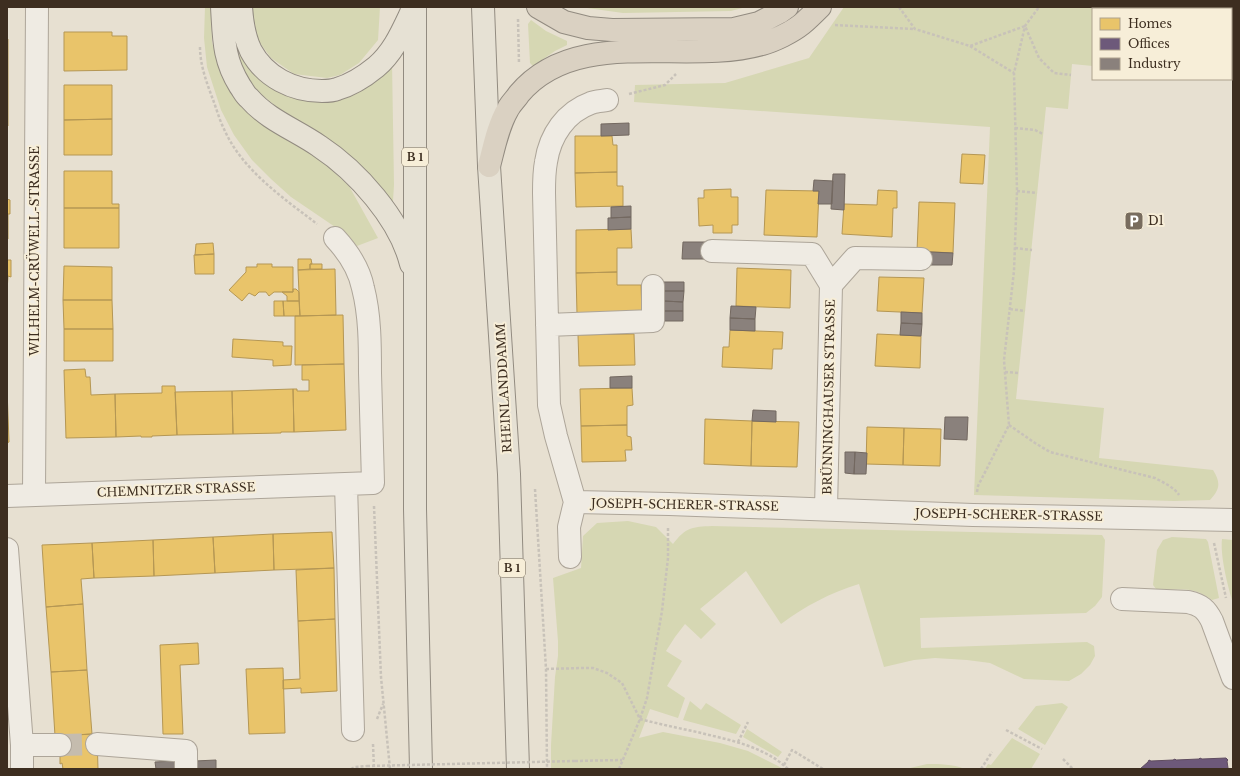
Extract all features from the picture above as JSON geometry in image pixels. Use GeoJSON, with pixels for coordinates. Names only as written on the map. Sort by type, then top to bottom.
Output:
{"type":"FeatureCollection","features":[{"type":"Feature","properties":{"kind":"highway"},"geometry":{"type":"LineString","coordinates":[[538,7],[564,22],[588,28],[612,30],[734,29],[759,23],[787,7]]}},
{"type":"Feature","properties":{"kind":"highway"},"geometry":{"type":"LineString","coordinates":[[489,166],[496,138],[508,108],[528,84],[547,71],[582,56],[608,52],[718,51],[762,44],[781,36],[802,24],[824,16]]}},
{"type":"Feature","properties":{"kind":"main road"},"geometry":{"type":"LineString","coordinates":[[222,7],[226,54],[230,67],[248,98],[272,118],[329,152],[364,184],[372,194],[397,230],[406,250],[413,272],[415,307]]}},
{"type":"Feature","properties":{"kind":"main road"},"geometry":{"type":"LineString","coordinates":[[241,7],[242,23],[246,38],[260,65],[280,81],[291,86],[310,91],[336,90],[362,77],[378,66],[396,44],[411,14],[412,7]]}},
{"type":"Feature","properties":{"kind":"main road","name":"B 1"},"geometry":{"type":"LineString","coordinates":[[415,7],[415,517],[421,769]]}},
{"type":"Feature","properties":{"kind":"main road","name":"RHEINLANDDAMM"},"geometry":{"type":"LineString","coordinates":[[483,7],[489,166],[509,474],[518,769]]}},
{"type":"Feature","properties":{"kind":"street","name":"WILHELM-CRÜWELL-STRASSE"},"geometry":{"type":"LineString","coordinates":[[34,494],[37,7]]}},
{"type":"Feature","properties":{"kind":"street","name":"JOSEPH-SCHERER-STRASSE"},"geometry":{"type":"LineString","coordinates":[[607,100],[592,103],[576,110],[562,123],[552,140],[546,161],[544,193],[549,405],[556,436],[575,502],[973,515],[1233,520]]}},
{"type":"Feature","properties":{"kind":"street"},"geometry":{"type":"LineString","coordinates":[[335,238],[346,250],[355,264],[363,287],[368,315],[373,483]]}},
{"type":"Feature","properties":{"kind":"street"},"geometry":{"type":"LineString","coordinates":[[712,251],[812,254],[832,285],[855,258],[921,259]]}},
{"type":"Feature","properties":{"kind":"street","name":"BRÜNNINGHAUSER STRASSE"},"geometry":{"type":"LineString","coordinates":[[826,509],[832,285]]}},
{"type":"Feature","properties":{"kind":"street"},"geometry":{"type":"LineString","coordinates":[[547,325],[653,321],[653,286]]}},
{"type":"Feature","properties":{"kind":"street","name":"CHEMNITZER STRASSE"},"geometry":{"type":"LineString","coordinates":[[7,496],[373,483]]}},
{"type":"Feature","properties":{"kind":"street"},"geometry":{"type":"LineString","coordinates":[[346,484],[353,730]]}},
{"type":"Feature","properties":{"kind":"street"},"geometry":{"type":"LineString","coordinates":[[570,557],[569,527],[575,502]]}},
{"type":"Feature","properties":{"kind":"street"},"geometry":{"type":"LineString","coordinates":[[7,549],[22,745],[22,769]]}},
{"type":"Feature","properties":{"kind":"street"},"geometry":{"type":"LineString","coordinates":[[1122,599],[1188,602],[1202,607],[1209,614],[1233,678]]}},
{"type":"Feature","properties":{"kind":"street"},"geometry":{"type":"LineString","coordinates":[[97,744],[186,751],[186,769]]}},
{"type":"Feature","properties":{"kind":"street"},"geometry":{"type":"LineString","coordinates":[[22,745],[60,745]]}},
{"type":"Feature","properties":{"kind":"path"},"geometry":{"type":"LineString","coordinates":[[899,7],[915,29]]}},
{"type":"Feature","properties":{"kind":"path"},"geometry":{"type":"LineString","coordinates":[[973,515],[978,486],[1009,425],[1004,360],[1014,271],[1017,191],[1014,73],[1026,26],[1039,7]]}},
{"type":"Feature","properties":{"kind":"path"},"geometry":{"type":"LineString","coordinates":[[518,15],[519,65]]}},
{"type":"Feature","properties":{"kind":"path"},"geometry":{"type":"LineString","coordinates":[[824,16],[915,29],[970,46],[1014,73]]}},
{"type":"Feature","properties":{"kind":"path"},"geometry":{"type":"LineString","coordinates":[[970,46],[1026,26]]}},
{"type":"Feature","properties":{"kind":"path"},"geometry":{"type":"LineString","coordinates":[[1026,26],[1039,58],[1054,73],[1071,75]]}},
{"type":"Feature","properties":{"kind":"path"},"geometry":{"type":"LineString","coordinates":[[200,44],[200,52],[205,76],[224,130],[239,154],[258,177],[335,238]]}},
{"type":"Feature","properties":{"kind":"path"},"geometry":{"type":"LineString","coordinates":[[607,100],[664,85],[680,71]]}},
{"type":"Feature","properties":{"kind":"path"},"geometry":{"type":"LineString","coordinates":[[1015,128],[1035,130],[1043,134]]}},
{"type":"Feature","properties":{"kind":"path"},"geometry":{"type":"LineString","coordinates":[[1017,191],[1037,193]]}},
{"type":"Feature","properties":{"kind":"path"},"geometry":{"type":"LineString","coordinates":[[1015,248],[1032,250]]}},
{"type":"Feature","properties":{"kind":"path"},"geometry":{"type":"LineString","coordinates":[[1010,309],[1026,311]]}},
{"type":"Feature","properties":{"kind":"path"},"geometry":{"type":"LineString","coordinates":[[1005,372],[1019,373]]}},
{"type":"Feature","properties":{"kind":"path"},"geometry":{"type":"LineString","coordinates":[[1009,425],[1057,454],[1155,478],[1167,484],[1176,491],[1183,500]]}},
{"type":"Feature","properties":{"kind":"path"},"geometry":{"type":"LineString","coordinates":[[373,483],[381,677],[390,769]]}},
{"type":"Feature","properties":{"kind":"path"},"geometry":{"type":"LineString","coordinates":[[619,769],[647,698],[662,611],[668,558],[669,504]]}},
{"type":"Feature","properties":{"kind":"path"},"geometry":{"type":"LineString","coordinates":[[1214,542],[1227,602]]}},
{"type":"Feature","properties":{"kind":"path"},"geometry":{"type":"LineString","coordinates":[[546,669],[592,668],[607,672],[622,683],[640,719]]}},
{"type":"Feature","properties":{"kind":"path"},"geometry":{"type":"LineString","coordinates":[[640,719],[738,742],[766,754],[788,769]]}},
{"type":"Feature","properties":{"kind":"path"},"geometry":{"type":"LineString","coordinates":[[738,742],[748,722]]}},
{"type":"Feature","properties":{"kind":"path"},"geometry":{"type":"LineString","coordinates":[[1006,730],[1042,749]]}},
{"type":"Feature","properties":{"kind":"path"},"geometry":{"type":"LineString","coordinates":[[784,765],[792,750],[823,769]]}},
{"type":"Feature","properties":{"kind":"path"},"geometry":{"type":"LineString","coordinates":[[981,769],[992,752]]}},
{"type":"Feature","properties":{"kind":"path"},"geometry":{"type":"LineString","coordinates":[[1063,758],[1073,769]]}},
{"type":"Feature","properties":{"kind":"path"},"geometry":{"type":"LineString","coordinates":[[351,769],[355,767],[367,766],[622,760]]}},
{"type":"Feature","properties":{"kind":"green space"},"geometry":{"type":"Polygon","coordinates":[[[205,7],[211,7],[212,42],[220,72],[229,89],[320,159],[349,186],[378,238],[357,246],[344,233],[291,197],[252,160],[234,135],[221,110],[207,67],[204,38],[205,7]]]}},
{"type":"Feature","properties":{"kind":"green space"},"geometry":{"type":"Polygon","coordinates":[[[250,7],[380,7],[378,40],[359,63],[340,75],[327,78],[294,74],[271,58],[257,39],[250,7]]]}},
{"type":"Feature","properties":{"kind":"green space"},"geometry":{"type":"Polygon","coordinates":[[[580,7],[746,7],[731,11],[623,13],[580,7]]]}},
{"type":"Feature","properties":{"kind":"green space"},"geometry":{"type":"Polygon","coordinates":[[[844,7],[1121,7],[1092,8],[1092,66],[1072,64],[1068,109],[1046,107],[1016,399],[1104,408],[1099,458],[1213,470],[1218,486],[1216,492],[1210,500],[1174,501],[974,495],[990,127],[634,102],[635,85],[725,83],[809,58],[844,7]]]}},
{"type":"Feature","properties":{"kind":"green space"},"geometry":{"type":"Polygon","coordinates":[[[531,20],[546,31],[567,41],[567,45],[555,51],[533,66],[530,63],[528,24],[531,20]]]}},
{"type":"Feature","properties":{"kind":"green space"},"geometry":{"type":"Polygon","coordinates":[[[240,54],[259,76],[308,100],[392,62],[394,185],[392,217],[289,117],[256,90],[241,66],[240,54]]]}},
{"type":"Feature","properties":{"kind":"green space"},"geometry":{"type":"Polygon","coordinates":[[[628,521],[656,527],[673,544],[682,534],[690,529],[712,526],[1102,535],[1105,540],[1102,597],[1095,606],[1086,613],[920,618],[921,648],[1087,642],[1094,646],[1095,656],[1090,665],[1081,674],[1069,681],[1024,679],[990,663],[967,660],[935,658],[914,660],[884,667],[859,584],[818,601],[799,611],[781,624],[746,571],[700,609],[716,624],[701,639],[685,624],[666,651],[682,661],[667,686],[685,698],[678,718],[650,709],[639,738],[663,732],[720,743],[748,751],[783,769],[551,769],[555,677],[558,656],[553,578],[581,568],[583,536],[597,523],[628,521]]]}},
{"type":"Feature","properties":{"kind":"green space"},"geometry":{"type":"Polygon","coordinates":[[[1172,537],[1206,539],[1208,542],[1219,598],[1212,600],[1191,590],[1156,589],[1153,585],[1157,550],[1163,540],[1172,537]]]}},
{"type":"Feature","properties":{"kind":"green space"},"geometry":{"type":"Polygon","coordinates":[[[1222,539],[1233,540],[1233,603],[1223,563],[1222,539]]]}},
{"type":"Feature","properties":{"kind":"green space"},"geometry":{"type":"Polygon","coordinates":[[[690,701],[701,710],[706,703],[741,725],[736,734],[683,720],[690,701]]]}},
{"type":"Feature","properties":{"kind":"green space"},"geometry":{"type":"Polygon","coordinates":[[[1062,703],[1068,707],[1045,745],[1018,729],[1036,706],[1062,703]]]}},
{"type":"Feature","properties":{"kind":"green space"},"geometry":{"type":"Polygon","coordinates":[[[747,729],[782,752],[778,757],[743,737],[747,729]]]}},
{"type":"Feature","properties":{"kind":"green space"},"geometry":{"type":"Polygon","coordinates":[[[1012,738],[1040,754],[1031,769],[985,769],[988,764],[991,765],[1012,738]]]}},
{"type":"Feature","properties":{"kind":"green space"},"geometry":{"type":"Polygon","coordinates":[[[927,764],[951,765],[965,769],[906,769],[927,764]]]}},
{"type":"Feature","properties":{"kind":"building: Homes"},"geometry":{"type":"Polygon","coordinates":[[[64,32],[112,32],[112,36],[127,36],[127,70],[64,71],[64,32]]]}},
{"type":"Feature","properties":{"kind":"building: Homes"},"geometry":{"type":"Polygon","coordinates":[[[8,39],[8,81],[7,81],[8,39]]]}},
{"type":"Feature","properties":{"kind":"building: Homes"},"geometry":{"type":"Polygon","coordinates":[[[8,81],[8,126],[7,126],[8,81]]]}},
{"type":"Feature","properties":{"kind":"building: Homes"},"geometry":{"type":"Polygon","coordinates":[[[64,85],[112,85],[112,119],[64,120],[64,85]]]}},
{"type":"Feature","properties":{"kind":"building: Homes"},"geometry":{"type":"Polygon","coordinates":[[[112,119],[112,155],[64,155],[64,120],[112,119]]]}},
{"type":"Feature","properties":{"kind":"building: Homes"},"geometry":{"type":"Polygon","coordinates":[[[575,136],[612,136],[613,145],[617,145],[617,172],[575,173],[575,136]]]}},
{"type":"Feature","properties":{"kind":"building: Homes"},"geometry":{"type":"Polygon","coordinates":[[[962,154],[985,155],[983,184],[960,183],[962,154]]]}},
{"type":"Feature","properties":{"kind":"building: Homes"},"geometry":{"type":"Polygon","coordinates":[[[64,171],[112,171],[112,204],[119,204],[119,208],[64,208],[64,171]]]}},
{"type":"Feature","properties":{"kind":"building: Homes"},"geometry":{"type":"Polygon","coordinates":[[[617,172],[617,186],[623,186],[623,206],[576,207],[575,173],[617,172]]]}},
{"type":"Feature","properties":{"kind":"building: Homes"},"geometry":{"type":"Polygon","coordinates":[[[731,189],[731,197],[738,197],[738,225],[732,225],[732,233],[713,233],[713,225],[699,226],[698,198],[704,198],[704,190],[731,189]]]}},
{"type":"Feature","properties":{"kind":"building: Homes"},"geometry":{"type":"Polygon","coordinates":[[[766,190],[819,191],[817,237],[764,235],[766,190]]]}},
{"type":"Feature","properties":{"kind":"building: Homes"},"geometry":{"type":"Polygon","coordinates":[[[878,190],[897,191],[897,208],[893,208],[892,237],[842,234],[844,204],[877,205],[878,190]]]}},
{"type":"Feature","properties":{"kind":"building: Homes"},"geometry":{"type":"Polygon","coordinates":[[[7,199],[10,200],[10,214],[8,214],[8,239],[7,239],[7,199]]]}},
{"type":"Feature","properties":{"kind":"building: Homes"},"geometry":{"type":"Polygon","coordinates":[[[919,202],[955,203],[953,253],[917,251],[919,202]]]}},
{"type":"Feature","properties":{"kind":"building: Homes"},"geometry":{"type":"Polygon","coordinates":[[[64,208],[119,208],[119,248],[64,248],[64,208]]]}},
{"type":"Feature","properties":{"kind":"building: Homes"},"geometry":{"type":"Polygon","coordinates":[[[631,229],[632,248],[617,248],[617,272],[576,273],[576,230],[631,229]]]}},
{"type":"Feature","properties":{"kind":"building: Homes"},"geometry":{"type":"Polygon","coordinates":[[[213,243],[214,254],[195,255],[196,244],[213,243]]]}},
{"type":"Feature","properties":{"kind":"building: Homes"},"geometry":{"type":"Polygon","coordinates":[[[214,254],[214,274],[195,274],[194,255],[214,254]]]}},
{"type":"Feature","properties":{"kind":"building: Homes"},"geometry":{"type":"Polygon","coordinates":[[[298,259],[311,259],[312,264],[310,264],[310,269],[298,270],[298,259]]]}},
{"type":"Feature","properties":{"kind":"building: Homes"},"geometry":{"type":"Polygon","coordinates":[[[7,260],[11,260],[11,277],[8,276],[7,291],[7,260]]]}},
{"type":"Feature","properties":{"kind":"building: Homes"},"geometry":{"type":"Polygon","coordinates":[[[257,264],[272,264],[272,267],[293,267],[293,292],[274,292],[269,296],[266,292],[259,292],[255,296],[249,293],[242,301],[229,290],[246,272],[246,267],[257,267],[257,264]]]}},
{"type":"Feature","properties":{"kind":"building: Homes"},"geometry":{"type":"Polygon","coordinates":[[[310,264],[322,264],[322,269],[310,269],[310,264]]]}},
{"type":"Feature","properties":{"kind":"building: Homes"},"geometry":{"type":"Polygon","coordinates":[[[64,266],[112,267],[112,300],[63,300],[64,266]]]}},
{"type":"Feature","properties":{"kind":"building: Homes"},"geometry":{"type":"Polygon","coordinates":[[[737,268],[791,270],[790,308],[736,306],[737,268]]]}},
{"type":"Feature","properties":{"kind":"building: Homes"},"geometry":{"type":"Polygon","coordinates":[[[335,269],[336,315],[300,316],[298,270],[335,269]]]}},
{"type":"Feature","properties":{"kind":"building: Homes"},"geometry":{"type":"Polygon","coordinates":[[[617,272],[617,285],[641,285],[642,313],[577,314],[576,273],[617,272]]]}},
{"type":"Feature","properties":{"kind":"building: Homes"},"geometry":{"type":"Polygon","coordinates":[[[879,277],[924,278],[922,313],[877,311],[879,277]]]}},
{"type":"Feature","properties":{"kind":"building: Homes"},"geometry":{"type":"Polygon","coordinates":[[[293,289],[296,289],[299,292],[299,301],[287,301],[287,296],[282,292],[293,292],[293,289]]]}},
{"type":"Feature","properties":{"kind":"building: Homes"},"geometry":{"type":"Polygon","coordinates":[[[63,300],[112,300],[113,329],[64,329],[63,300]]]}},
{"type":"Feature","properties":{"kind":"building: Homes"},"geometry":{"type":"Polygon","coordinates":[[[274,301],[283,301],[284,316],[274,316],[274,301]]]}},
{"type":"Feature","properties":{"kind":"building: Homes"},"geometry":{"type":"Polygon","coordinates":[[[283,301],[299,301],[300,316],[284,316],[283,301]]]}},
{"type":"Feature","properties":{"kind":"building: Homes"},"geometry":{"type":"Polygon","coordinates":[[[343,315],[344,364],[295,365],[295,316],[343,315]]]}},
{"type":"Feature","properties":{"kind":"building: Homes"},"geometry":{"type":"Polygon","coordinates":[[[64,329],[113,329],[113,361],[64,361],[64,329]]]}},
{"type":"Feature","properties":{"kind":"building: Homes"},"geometry":{"type":"Polygon","coordinates":[[[730,330],[783,332],[782,349],[773,349],[772,369],[722,367],[723,347],[729,347],[730,330]]]}},
{"type":"Feature","properties":{"kind":"building: Homes"},"geometry":{"type":"Polygon","coordinates":[[[634,334],[635,365],[579,366],[578,335],[634,334]]]}},
{"type":"Feature","properties":{"kind":"building: Homes"},"geometry":{"type":"Polygon","coordinates":[[[877,334],[921,336],[920,368],[875,366],[877,334]]]}},
{"type":"Feature","properties":{"kind":"building: Homes"},"geometry":{"type":"Polygon","coordinates":[[[233,339],[283,342],[283,346],[292,346],[291,365],[273,366],[273,360],[232,357],[233,339]]]}},
{"type":"Feature","properties":{"kind":"building: Homes"},"geometry":{"type":"Polygon","coordinates":[[[344,364],[346,430],[294,432],[293,389],[297,389],[297,391],[309,391],[309,380],[302,380],[302,365],[344,364]]]}},
{"type":"Feature","properties":{"kind":"building: Homes"},"geometry":{"type":"Polygon","coordinates":[[[85,369],[86,377],[90,377],[91,395],[115,394],[116,437],[66,438],[64,370],[85,369]]]}},
{"type":"Feature","properties":{"kind":"building: Homes"},"geometry":{"type":"Polygon","coordinates":[[[162,386],[175,386],[177,435],[116,437],[115,394],[162,393],[162,386]]]}},
{"type":"Feature","properties":{"kind":"building: Homes"},"geometry":{"type":"Polygon","coordinates":[[[632,388],[633,405],[627,406],[627,425],[581,426],[580,389],[632,388]]]}},
{"type":"Feature","properties":{"kind":"building: Homes"},"geometry":{"type":"Polygon","coordinates":[[[7,389],[9,442],[7,443],[7,389]]]}},
{"type":"Feature","properties":{"kind":"building: Homes"},"geometry":{"type":"Polygon","coordinates":[[[293,389],[294,432],[233,434],[232,391],[293,389]]]}},
{"type":"Feature","properties":{"kind":"building: Homes"},"geometry":{"type":"Polygon","coordinates":[[[232,391],[233,434],[177,435],[175,392],[232,391]]]}},
{"type":"Feature","properties":{"kind":"building: Homes"},"geometry":{"type":"Polygon","coordinates":[[[705,419],[752,421],[751,466],[704,464],[705,419]]]}},
{"type":"Feature","properties":{"kind":"building: Homes"},"geometry":{"type":"Polygon","coordinates":[[[752,421],[799,422],[797,467],[751,466],[752,421]]]}},
{"type":"Feature","properties":{"kind":"building: Homes"},"geometry":{"type":"Polygon","coordinates":[[[627,425],[627,436],[631,437],[632,450],[625,450],[626,461],[582,462],[581,426],[627,425]]]}},
{"type":"Feature","properties":{"kind":"building: Homes"},"geometry":{"type":"Polygon","coordinates":[[[867,427],[904,428],[903,465],[866,464],[867,427]]]}},
{"type":"Feature","properties":{"kind":"building: Homes"},"geometry":{"type":"Polygon","coordinates":[[[904,428],[941,429],[940,466],[903,465],[904,428]]]}},
{"type":"Feature","properties":{"kind":"building: Homes"},"geometry":{"type":"Polygon","coordinates":[[[332,532],[334,568],[274,570],[273,534],[332,532]]]}},
{"type":"Feature","properties":{"kind":"building: Homes"},"geometry":{"type":"Polygon","coordinates":[[[273,534],[274,570],[215,573],[213,537],[273,534]]]}},
{"type":"Feature","properties":{"kind":"building: Homes"},"geometry":{"type":"Polygon","coordinates":[[[213,537],[215,573],[154,576],[153,540],[213,537]]]}},
{"type":"Feature","properties":{"kind":"building: Homes"},"geometry":{"type":"Polygon","coordinates":[[[153,540],[154,576],[94,578],[92,543],[153,540]]]}},
{"type":"Feature","properties":{"kind":"building: Homes"},"geometry":{"type":"Polygon","coordinates":[[[92,543],[94,578],[81,579],[83,604],[46,607],[42,545],[92,543]]]}},
{"type":"Feature","properties":{"kind":"building: Homes"},"geometry":{"type":"Polygon","coordinates":[[[334,568],[335,619],[298,621],[296,570],[334,568]]]}},
{"type":"Feature","properties":{"kind":"building: Homes"},"geometry":{"type":"Polygon","coordinates":[[[83,604],[87,670],[51,672],[46,607],[83,604]]]}},
{"type":"Feature","properties":{"kind":"building: Homes"},"geometry":{"type":"Polygon","coordinates":[[[335,619],[337,691],[301,693],[301,688],[283,689],[283,680],[300,679],[298,621],[335,619]]]}},
{"type":"Feature","properties":{"kind":"building: Homes"},"geometry":{"type":"Polygon","coordinates":[[[198,643],[199,664],[180,665],[183,734],[163,734],[160,645],[198,643]]]}},
{"type":"Feature","properties":{"kind":"building: Homes"},"geometry":{"type":"Polygon","coordinates":[[[283,668],[285,733],[249,734],[246,669],[283,668]]]}},
{"type":"Feature","properties":{"kind":"building: Homes"},"geometry":{"type":"Polygon","coordinates":[[[87,670],[92,734],[55,736],[51,672],[87,670]]]}},
{"type":"Feature","properties":{"kind":"building: Homes"},"geometry":{"type":"Polygon","coordinates":[[[97,735],[98,769],[63,769],[62,763],[60,764],[60,736],[97,735]]]}},
{"type":"Feature","properties":{"kind":"building: Offices"},"geometry":{"type":"Polygon","coordinates":[[[1226,758],[1228,760],[1228,768],[1140,769],[1149,760],[1226,758]]]}},
{"type":"Feature","properties":{"kind":"building: Industry"},"geometry":{"type":"Polygon","coordinates":[[[629,123],[629,135],[601,136],[601,124],[629,123]]]}},
{"type":"Feature","properties":{"kind":"building: Industry"},"geometry":{"type":"Polygon","coordinates":[[[833,174],[845,174],[844,210],[831,209],[833,174]]]}},
{"type":"Feature","properties":{"kind":"building: Industry"},"geometry":{"type":"Polygon","coordinates":[[[814,180],[833,181],[832,204],[818,204],[819,191],[813,191],[814,180]]]}},
{"type":"Feature","properties":{"kind":"building: Industry"},"geometry":{"type":"Polygon","coordinates":[[[631,206],[631,217],[611,218],[611,207],[631,206]]]}},
{"type":"Feature","properties":{"kind":"building: Industry"},"geometry":{"type":"Polygon","coordinates":[[[631,217],[631,229],[608,230],[608,218],[631,217]]]}},
{"type":"Feature","properties":{"kind":"building: Industry"},"geometry":{"type":"Polygon","coordinates":[[[683,242],[705,242],[705,259],[682,259],[683,242]]]}},
{"type":"Feature","properties":{"kind":"building: Industry"},"geometry":{"type":"Polygon","coordinates":[[[930,252],[953,253],[952,265],[930,265],[930,252]]]}},
{"type":"Feature","properties":{"kind":"building: Industry"},"geometry":{"type":"Polygon","coordinates":[[[664,282],[684,282],[684,291],[664,291],[664,282]]]}},
{"type":"Feature","properties":{"kind":"building: Industry"},"geometry":{"type":"Polygon","coordinates":[[[664,291],[684,291],[683,302],[664,301],[664,291]]]}},
{"type":"Feature","properties":{"kind":"building: Industry"},"geometry":{"type":"Polygon","coordinates":[[[664,301],[683,302],[683,311],[664,311],[664,301]]]}},
{"type":"Feature","properties":{"kind":"building: Industry"},"geometry":{"type":"Polygon","coordinates":[[[731,306],[756,307],[755,319],[730,318],[731,306]]]}},
{"type":"Feature","properties":{"kind":"building: Industry"},"geometry":{"type":"Polygon","coordinates":[[[664,311],[683,311],[683,321],[664,321],[664,311]]]}},
{"type":"Feature","properties":{"kind":"building: Industry"},"geometry":{"type":"Polygon","coordinates":[[[901,312],[922,313],[922,324],[901,323],[901,312]]]}},
{"type":"Feature","properties":{"kind":"building: Industry"},"geometry":{"type":"Polygon","coordinates":[[[730,318],[755,319],[755,331],[730,330],[730,318]]]}},
{"type":"Feature","properties":{"kind":"building: Industry"},"geometry":{"type":"Polygon","coordinates":[[[901,323],[922,324],[921,336],[900,335],[901,323]]]}},
{"type":"Feature","properties":{"kind":"building: Industry"},"geometry":{"type":"Polygon","coordinates":[[[632,376],[632,388],[610,388],[610,377],[632,376]]]}},
{"type":"Feature","properties":{"kind":"building: Industry"},"geometry":{"type":"Polygon","coordinates":[[[753,410],[776,411],[776,422],[752,421],[753,410]]]}},
{"type":"Feature","properties":{"kind":"building: Industry"},"geometry":{"type":"Polygon","coordinates":[[[945,417],[968,417],[967,440],[944,439],[945,417]]]}},
{"type":"Feature","properties":{"kind":"building: Industry"},"geometry":{"type":"Polygon","coordinates":[[[845,452],[855,452],[854,474],[845,473],[845,452]]]}},
{"type":"Feature","properties":{"kind":"building: Industry"},"geometry":{"type":"Polygon","coordinates":[[[855,452],[867,453],[866,474],[854,474],[855,452]]]}},
{"type":"Feature","properties":{"kind":"building: Industry"},"geometry":{"type":"Polygon","coordinates":[[[216,760],[216,769],[196,769],[195,761],[216,760]]]}},
{"type":"Feature","properties":{"kind":"building: Industry"},"geometry":{"type":"Polygon","coordinates":[[[176,761],[176,769],[156,769],[155,762],[176,761]]]}},
{"type":"Feature","properties":{"kind":"tunnel"},"geometry":{"type":"LineString","coordinates":[[60,745],[97,744]]}},
{"type":"Feature","properties":{"kind":"place","name":"D1"},"geometry":{"type":"Point","coordinates":[1134,221]}}]}
